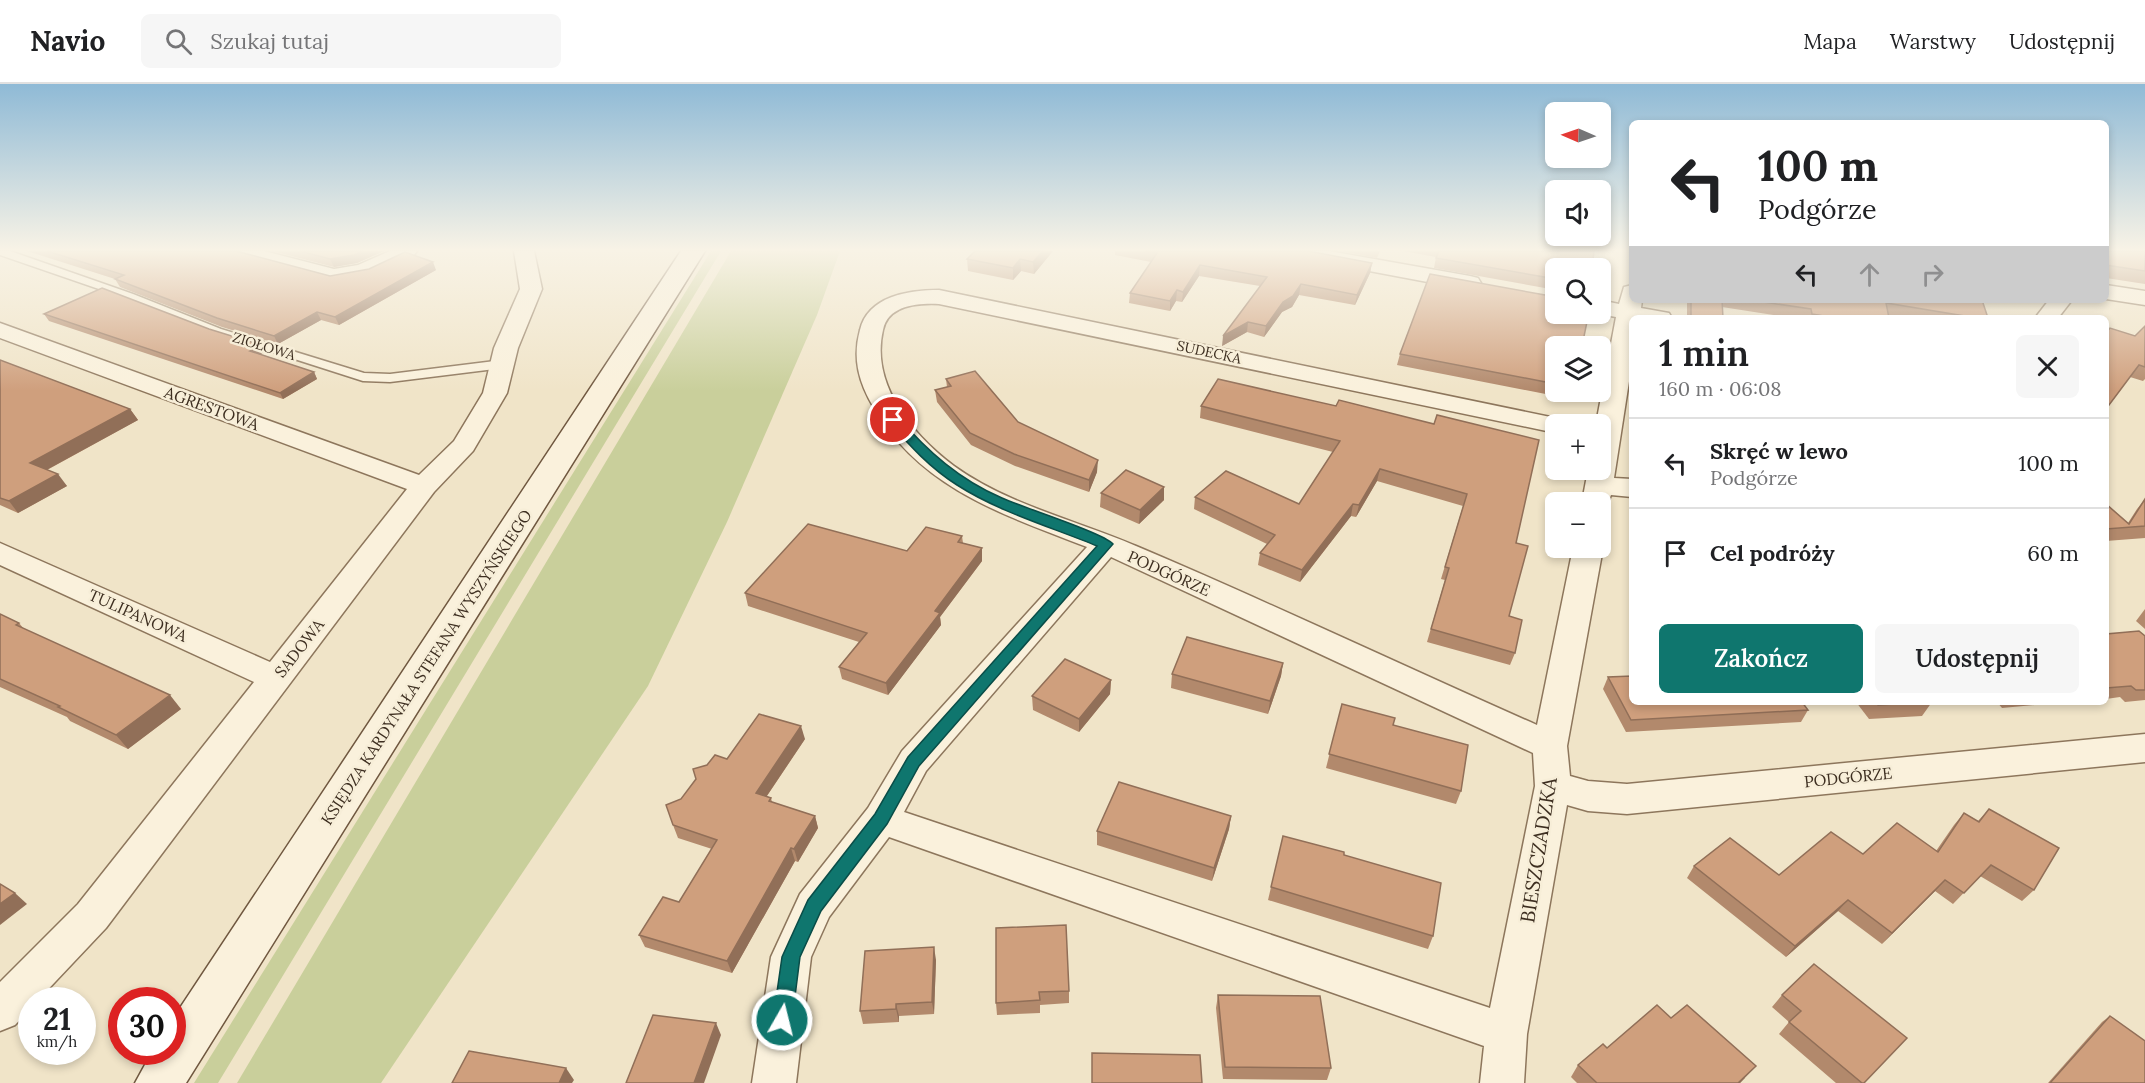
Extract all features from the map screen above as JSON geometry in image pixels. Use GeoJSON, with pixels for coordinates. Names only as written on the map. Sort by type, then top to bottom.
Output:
{"type":"FeatureCollection","features":[{"type":"Feature","properties":{"kind":"main road","name":"KSIĘDZA KARDYNAŁA STEFANA WYSZYŃSKIEGO"},"geometry":{"type":"LineString","coordinates":[[159,1083],[663,298]]}},
{"type":"Feature","properties":{"kind":"street","name":"SADOWA"},"geometry":{"type":"LineString","coordinates":[[0,1011],[92,916],[424,486],[464,445],[495,393],[506,348],[527,298]]}},
{"type":"Feature","properties":{"kind":"street","name":"SUDECKA"},"geometry":{"type":"LineString","coordinates":[[872,327],[878,315],[898,302],[914,298]]}},
{"type":"Feature","properties":{"kind":"street","name":"SUDECKA"},"geometry":{"type":"LineString","coordinates":[[937,298],[950,298],[1545,423]]}},
{"type":"Feature","properties":{"kind":"street"},"geometry":{"type":"LineString","coordinates":[[1611,305],[1629,302]]}},
{"type":"Feature","properties":{"kind":"street"},"geometry":{"type":"LineString","coordinates":[[1608,414],[1630,303]]}},
{"type":"Feature","properties":{"kind":"street"},"geometry":{"type":"LineString","coordinates":[[1632,303],[1655,315]]}},
{"type":"Feature","properties":{"kind":"street"},"geometry":{"type":"LineString","coordinates":[[2048,315],[2058,303]]}},
{"type":"Feature","properties":{"kind":"street","name":"PODGÓRZE"},"geometry":{"type":"LineString","coordinates":[[872,327],[867,345],[874,382],[893,420],[921,451],[961,483],[1106,544],[1550,746]]}},
{"type":"Feature","properties":{"kind":"street","name":"AGRESTOWA"},"geometry":{"type":"LineString","coordinates":[[0,330],[424,486]]}},
{"type":"Feature","properties":{"kind":"street"},"geometry":{"type":"LineString","coordinates":[[1609,492],[1629,489]]}},
{"type":"Feature","properties":{"kind":"street"},"geometry":{"type":"LineString","coordinates":[[774,1083],[791,957],[814,906],[881,819],[914,761],[1106,544]]}},
{"type":"Feature","properties":{"kind":"street","name":"TULIPANOWA"},"geometry":{"type":"LineString","coordinates":[[0,553],[276,678]]}},
{"type":"Feature","properties":{"kind":"street","name":"BIESZCZADZKA"},"geometry":{"type":"LineString","coordinates":[[1502,1083],[1506,1034],[1553,786],[1550,746],[1586,558]]}},
{"type":"Feature","properties":{"kind":"street","name":"PODGÓRZE"},"geometry":{"type":"LineString","coordinates":[[1553,786],[1588,796],[1627,799],[2145,748]]}},
{"type":"Feature","properties":{"kind":"street"},"geometry":{"type":"LineString","coordinates":[[881,819],[1506,1034]]}},
{"type":"Feature","properties":{"kind":"lane","name":"ZIOŁOWA"},"geometry":{"type":"LineString","coordinates":[[133,298],[217,331],[363,377],[390,378],[503,364]]}},
{"type":"Feature","properties":{"kind":"green space"},"geometry":{"type":"Polygon","coordinates":[[[682,298],[693,298],[218,1083],[194,1083],[682,298]]]}},
{"type":"Feature","properties":{"kind":"green space"},"geometry":{"type":"Polygon","coordinates":[[[703,298],[823,298],[727,522],[648,686],[381,1083],[237,1083],[703,298]]]}},
{"type":"Feature","properties":{"kind":"building"},"geometry":{"type":"Polygon","coordinates":[[[81,298],[127,298],[209,329],[261,345],[250,351],[314,372],[280,393],[44,314],[81,298]]]}},
{"type":"Feature","properties":{"kind":"building"},"geometry":{"type":"Polygon","coordinates":[[[164,298],[370,298],[335,317],[317,312],[274,336],[164,298]]]}},
{"type":"Feature","properties":{"kind":"building"},"geometry":{"type":"Polygon","coordinates":[[[1153,298],[1172,298],[1170,301],[1153,298]]]}},
{"type":"Feature","properties":{"kind":"building"},"geometry":{"type":"Polygon","coordinates":[[[1252,298],[1290,298],[1283,302],[1266,326],[1248,322],[1223,336],[1252,298]]]}},
{"type":"Feature","properties":{"kind":"building"},"geometry":{"type":"Polygon","coordinates":[[[1421,298],[1545,298],[1545,324],[1587,324],[1584,336],[1545,336],[1545,382],[1400,354],[1421,298]]]}},
{"type":"Feature","properties":{"kind":"building"},"geometry":{"type":"Polygon","coordinates":[[[1691,303],[1722,303],[1723,315],[1691,315],[1691,303]]]}},
{"type":"Feature","properties":{"kind":"building"},"geometry":{"type":"Polygon","coordinates":[[[1770,303],[1886,303],[1888,315],[1818,315],[1812,314],[1811,309],[1770,303]]]}},
{"type":"Feature","properties":{"kind":"building"},"geometry":{"type":"Polygon","coordinates":[[[1886,303],[1983,303],[1987,315],[1959,315],[1886,303]]]}},
{"type":"Feature","properties":{"kind":"building"},"geometry":{"type":"Polygon","coordinates":[[[2145,326],[2145,367],[2139,365],[2109,405],[2109,329],[2135,336],[2145,326]]]}},
{"type":"Feature","properties":{"kind":"building"},"geometry":{"type":"Polygon","coordinates":[[[0,360],[130,409],[30,463],[58,474],[9,501],[0,498],[0,360]]]}},
{"type":"Feature","properties":{"kind":"building"},"geometry":{"type":"Polygon","coordinates":[[[975,371],[1018,422],[1098,460],[1089,480],[1014,454],[970,433],[935,390],[951,386],[946,379],[975,371]]]}},
{"type":"Feature","properties":{"kind":"building"},"geometry":{"type":"Polygon","coordinates":[[[1218,379],[1336,406],[1339,400],[1434,424],[1437,415],[1539,440],[1516,543],[1528,546],[1509,616],[1522,620],[1515,653],[1431,629],[1449,568],[1445,567],[1467,494],[1380,469],[1359,505],[1353,504],[1302,570],[1260,553],[1275,535],[1195,497],[1226,471],[1299,504],[1340,441],[1201,406],[1218,379]]]}},
{"type":"Feature","properties":{"kind":"building"},"geometry":{"type":"Polygon","coordinates":[[[1126,470],[1164,487],[1140,510],[1101,493],[1126,470]]]}},
{"type":"Feature","properties":{"kind":"building"},"geometry":{"type":"Polygon","coordinates":[[[2145,499],[2145,526],[2109,529],[2109,507],[2129,524],[2145,499]]]}},
{"type":"Feature","properties":{"kind":"building"},"geometry":{"type":"Polygon","coordinates":[[[808,524],[907,551],[926,527],[962,536],[958,542],[982,548],[935,611],[940,613],[886,683],[839,667],[867,633],[745,593],[808,524]]]}},
{"type":"Feature","properties":{"kind":"building"},"geometry":{"type":"Polygon","coordinates":[[[0,614],[19,623],[16,625],[170,695],[116,735],[0,679],[0,614]]]}},
{"type":"Feature","properties":{"kind":"building"},"geometry":{"type":"Polygon","coordinates":[[[2139,631],[2145,636],[2145,690],[2136,690],[2131,686],[2109,688],[2109,634],[2139,631]]]}},
{"type":"Feature","properties":{"kind":"building"},"geometry":{"type":"Polygon","coordinates":[[[1187,637],[1283,663],[1270,701],[1172,674],[1187,637]]]}},
{"type":"Feature","properties":{"kind":"building"},"geometry":{"type":"Polygon","coordinates":[[[1065,659],[1111,680],[1079,719],[1032,696],[1065,659]]]}},
{"type":"Feature","properties":{"kind":"building"},"geometry":{"type":"Polygon","coordinates":[[[1629,676],[1629,705],[1804,705],[1808,710],[1631,720],[1608,677],[1629,676]]]}},
{"type":"Feature","properties":{"kind":"building"},"geometry":{"type":"Polygon","coordinates":[[[1342,704],[1395,718],[1393,725],[1468,745],[1461,791],[1329,754],[1342,704]]]}},
{"type":"Feature","properties":{"kind":"building"},"geometry":{"type":"Polygon","coordinates":[[[759,714],[801,726],[756,793],[771,798],[769,801],[815,816],[794,849],[791,848],[727,961],[639,935],[663,897],[679,902],[717,840],[673,825],[666,805],[681,799],[696,779],[693,769],[707,765],[715,755],[727,759],[759,714]]]}},
{"type":"Feature","properties":{"kind":"building"},"geometry":{"type":"Polygon","coordinates":[[[1119,782],[1231,816],[1214,868],[1097,831],[1119,782]]]}},
{"type":"Feature","properties":{"kind":"building"},"geometry":{"type":"Polygon","coordinates":[[[1989,809],[2059,848],[2034,890],[1991,865],[1964,893],[1945,880],[1892,933],[1848,900],[1795,946],[1694,866],[1730,838],[1779,875],[1831,832],[1863,854],[1897,823],[1938,852],[1964,813],[1979,822],[1989,809]]]}},
{"type":"Feature","properties":{"kind":"building"},"geometry":{"type":"Polygon","coordinates":[[[1283,836],[1344,852],[1344,855],[1441,883],[1433,936],[1271,887],[1283,836]]]}},
{"type":"Feature","properties":{"kind":"building"},"geometry":{"type":"Polygon","coordinates":[[[0,884],[15,893],[0,904],[0,884]]]}},
{"type":"Feature","properties":{"kind":"building"},"geometry":{"type":"Polygon","coordinates":[[[1066,925],[1069,991],[1039,992],[1040,1000],[996,1003],[996,928],[1066,925]]]}},
{"type":"Feature","properties":{"kind":"building"},"geometry":{"type":"Polygon","coordinates":[[[934,947],[932,1002],[896,1004],[896,1009],[860,1011],[865,951],[934,947]]]}},
{"type":"Feature","properties":{"kind":"building"},"geometry":{"type":"Polygon","coordinates":[[[1814,964],[1907,1038],[1864,1083],[1789,1022],[1801,1011],[1782,995],[1814,964]]]}},
{"type":"Feature","properties":{"kind":"building"},"geometry":{"type":"Polygon","coordinates":[[[1218,995],[1320,996],[1331,1068],[1225,1067],[1218,995]]]}},
{"type":"Feature","properties":{"kind":"building"},"geometry":{"type":"Polygon","coordinates":[[[1657,1005],[1671,1018],[1687,1005],[1756,1066],[1738,1083],[1597,1083],[1578,1065],[1603,1044],[1607,1048],[1657,1005]]]}},
{"type":"Feature","properties":{"kind":"building"},"geometry":{"type":"Polygon","coordinates":[[[653,1015],[716,1023],[694,1083],[626,1083],[653,1015]]]}},
{"type":"Feature","properties":{"kind":"building"},"geometry":{"type":"Polygon","coordinates":[[[2110,1016],[2145,1041],[2145,1083],[2050,1083],[2110,1016]]]}},
{"type":"Feature","properties":{"kind":"building"},"geometry":{"type":"Polygon","coordinates":[[[469,1051],[566,1068],[559,1083],[452,1083],[469,1051]]]}},
{"type":"Feature","properties":{"kind":"building"},"geometry":{"type":"Polygon","coordinates":[[[1092,1053],[1200,1055],[1202,1083],[1092,1083],[1092,1053]]]}},
{"type":"Feature","properties":{"kind":"route"},"geometry":{"type":"LineString","coordinates":[[782,1020],[791,957],[814,906],[881,819],[914,761],[1106,544],[997,501],[961,483],[921,451],[893,420]]}}]}
